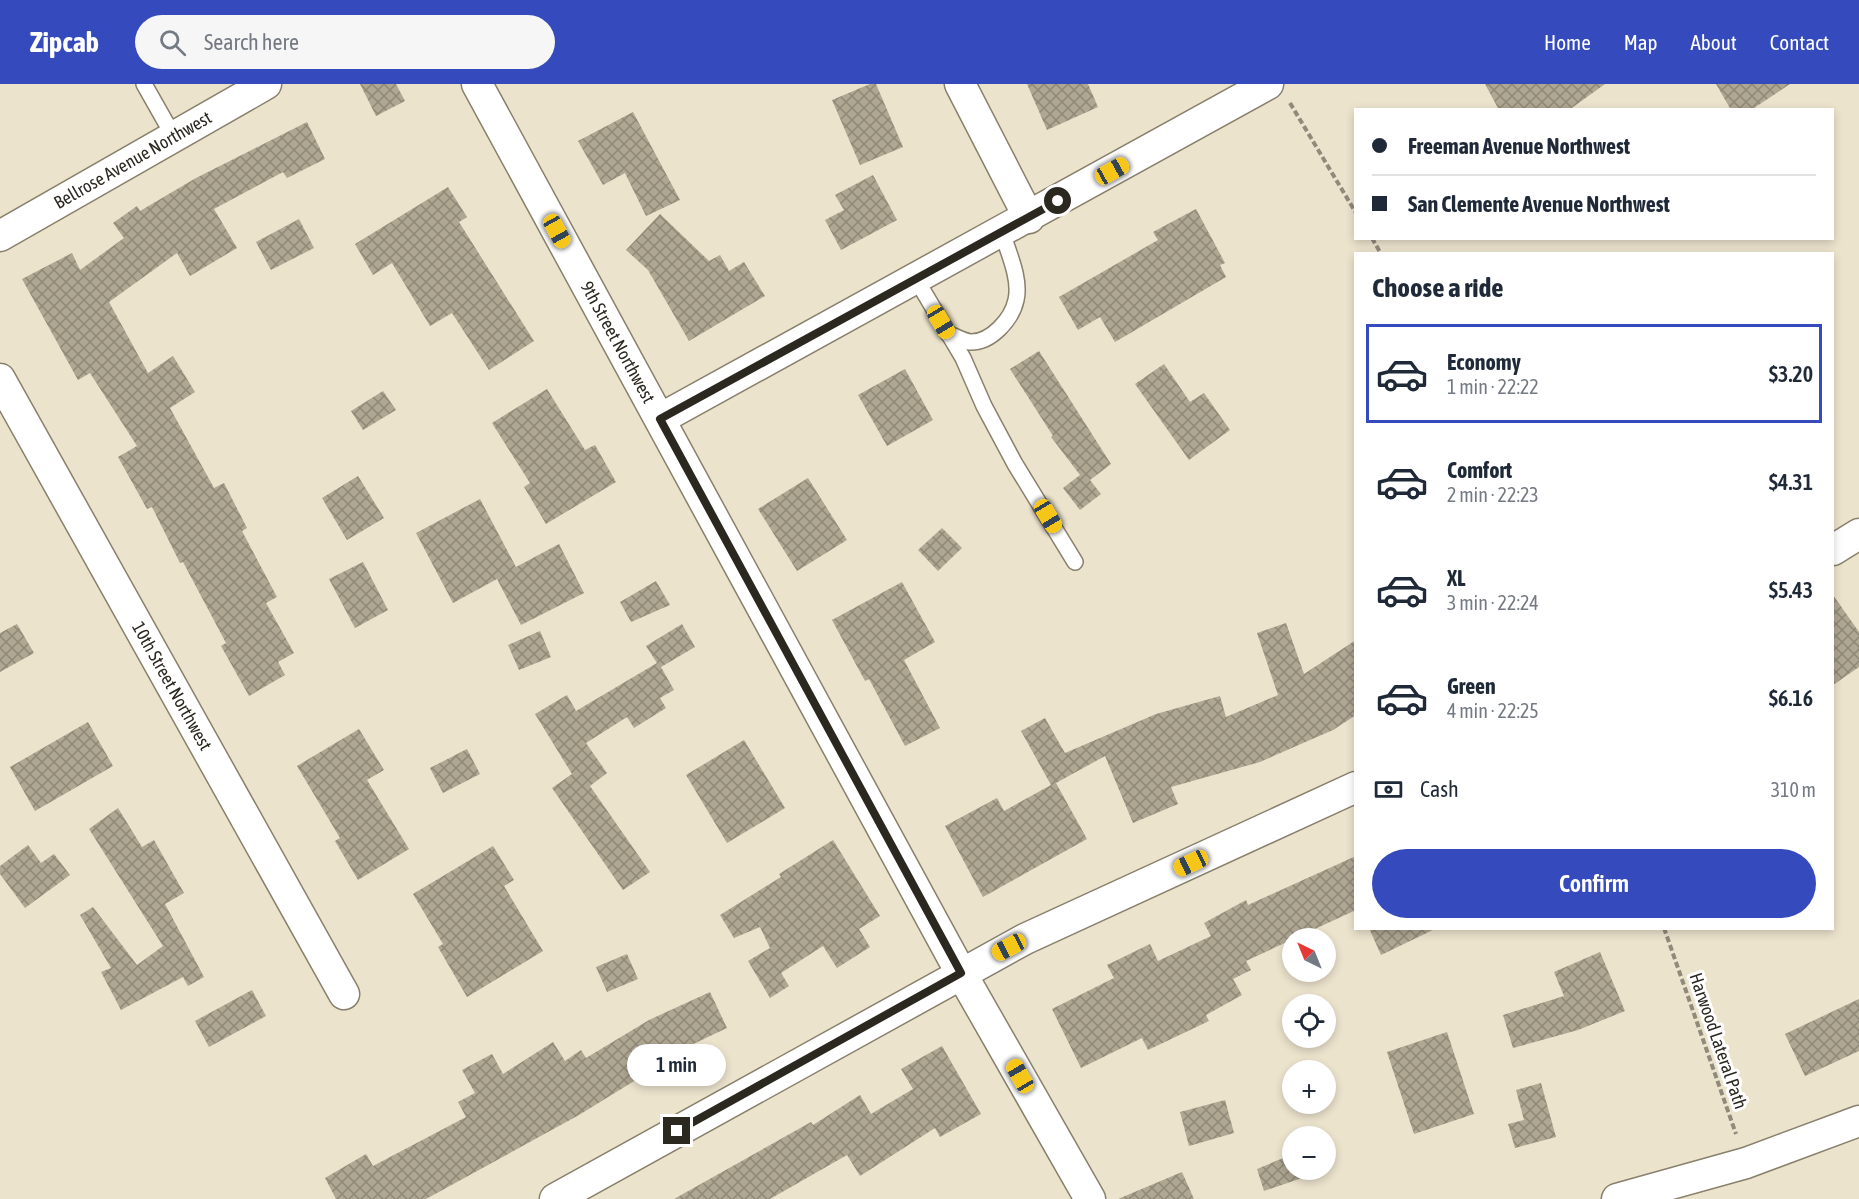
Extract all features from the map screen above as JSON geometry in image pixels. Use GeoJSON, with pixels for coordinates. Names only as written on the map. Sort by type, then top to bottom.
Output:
{"type":"FeatureCollection","features":[{"type":"Feature","properties":{"kind":"street","name":"Bellrose Avenue Northwest"},"geometry":{"type":"LineString","coordinates":[[0,236],[266,84]]}},
{"type":"Feature","properties":{"kind":"street","name":"9th Street Northwest"},"geometry":{"type":"LineString","coordinates":[[477,84],[961,973],[1090,1199]]}},
{"type":"Feature","properties":{"kind":"street"},"geometry":{"type":"LineString","coordinates":[[960,84],[1029,218]]}},
{"type":"Feature","properties":{"kind":"street"},"geometry":{"type":"LineString","coordinates":[[660,419],[1002,232],[1276,89]]}},
{"type":"Feature","properties":{"kind":"street","name":"10th Street Northwest"},"geometry":{"type":"LineString","coordinates":[[0,379],[344,994]]}},
{"type":"Feature","properties":{"kind":"street"},"geometry":{"type":"LineString","coordinates":[[1834,549],[1859,534]]}},
{"type":"Feature","properties":{"kind":"street"},"geometry":{"type":"LineString","coordinates":[[555,1199],[1025,939],[1354,788]]}},
{"type":"Feature","properties":{"kind":"street"},"geometry":{"type":"LineString","coordinates":[[1617,1199],[1746,1163],[1859,1120]]}},
{"type":"Feature","properties":{"kind":"lane"},"geometry":{"type":"LineString","coordinates":[[144,84],[174,137]]}},
{"type":"Feature","properties":{"kind":"lane"},"geometry":{"type":"LineString","coordinates":[[948,334],[970,342],[986,339],[1003,325],[1016,300],[1014,273],[1002,232]]}},
{"type":"Feature","properties":{"kind":"lane"},"geometry":{"type":"LineString","coordinates":[[916,279],[948,334],[1015,464],[1075,561]]}},
{"type":"Feature","properties":{"kind":"path"},"geometry":{"type":"LineString","coordinates":[[1276,89],[1354,210]]}},
{"type":"Feature","properties":{"kind":"path","name":"Harwood Lateral Path"},"geometry":{"type":"LineString","coordinates":[[1665,930],[1746,1163]]}},
{"type":"Feature","properties":{"kind":"building"},"geometry":{"type":"Polygon","coordinates":[[[360,84],[396,84],[405,101],[376,116],[360,84]]]}},
{"type":"Feature","properties":{"kind":"building"},"geometry":{"type":"Polygon","coordinates":[[[870,84],[876,84],[903,147],[860,165],[832,100],[870,84]]]}},
{"type":"Feature","properties":{"kind":"building"},"geometry":{"type":"Polygon","coordinates":[[[1027,84],[1088,84],[1098,107],[1047,130],[1027,84]]]}},
{"type":"Feature","properties":{"kind":"building"},"geometry":{"type":"Polygon","coordinates":[[[1485,84],[1605,84],[1572,108],[1498,108],[1485,84]]]}},
{"type":"Feature","properties":{"kind":"building"},"geometry":{"type":"Polygon","coordinates":[[[1716,84],[1790,84],[1754,108],[1730,108],[1716,84]]]}},
{"type":"Feature","properties":{"kind":"building"},"geometry":{"type":"Polygon","coordinates":[[[633,112],[680,200],[646,216],[625,173],[603,185],[578,141],[633,112]]]}},
{"type":"Feature","properties":{"kind":"building"},"geometry":{"type":"Polygon","coordinates":[[[307,122],[325,159],[287,178],[283,172],[214,209],[237,248],[190,276],[177,253],[109,302],[148,373],[173,356],[195,392],[170,408],[214,488],[224,483],[247,528],[242,531],[277,597],[266,603],[294,653],[278,662],[285,675],[249,696],[221,646],[226,643],[183,562],[180,563],[152,507],[147,509],[118,457],[137,446],[90,373],[78,380],[22,279],[72,253],[80,270],[124,238],[113,223],[137,206],[140,211],[196,178],[307,122]]]}},
{"type":"Feature","properties":{"kind":"building"},"geometry":{"type":"Polygon","coordinates":[[[873,175],[897,220],[841,250],[825,220],[844,210],[835,195],[873,175]]]}},
{"type":"Feature","properties":{"kind":"building"},"geometry":{"type":"Polygon","coordinates":[[[448,187],[467,217],[459,222],[534,341],[489,370],[452,313],[430,326],[392,263],[373,275],[355,244],[448,187]]]}},
{"type":"Feature","properties":{"kind":"building"},"geometry":{"type":"Polygon","coordinates":[[[1196,209],[1225,263],[1220,265],[1226,277],[1115,342],[1100,317],[1078,330],[1059,297],[1158,240],[1153,232],[1196,209]]]}},
{"type":"Feature","properties":{"kind":"building"},"geometry":{"type":"Polygon","coordinates":[[[660,214],[709,261],[720,255],[729,271],[744,262],[765,296],[689,341],[648,270],[626,250],[660,214]]]}},
{"type":"Feature","properties":{"kind":"building"},"geometry":{"type":"Polygon","coordinates":[[[299,219],[314,248],[271,270],[256,242],[299,219]]]}},
{"type":"Feature","properties":{"kind":"building"},"geometry":{"type":"Polygon","coordinates":[[[1039,351],[1111,464],[1090,480],[1101,494],[1080,510],[1063,488],[1080,475],[1051,437],[1053,436],[1010,369],[1039,351]]]}},
{"type":"Feature","properties":{"kind":"building"},"geometry":{"type":"Polygon","coordinates":[[[1164,364],[1190,402],[1204,393],[1230,430],[1189,460],[1135,384],[1164,364]]]}},
{"type":"Feature","properties":{"kind":"building"},"geometry":{"type":"Polygon","coordinates":[[[905,369],[933,420],[887,446],[858,395],[905,369]]]}},
{"type":"Feature","properties":{"kind":"building"},"geometry":{"type":"Polygon","coordinates":[[[547,389],[585,450],[595,445],[616,482],[546,524],[524,487],[530,483],[492,423],[547,389]]]}},
{"type":"Feature","properties":{"kind":"building"},"geometry":{"type":"Polygon","coordinates":[[[383,391],[396,410],[363,430],[351,411],[383,391]]]}},
{"type":"Feature","properties":{"kind":"building"},"geometry":{"type":"Polygon","coordinates":[[[358,476],[384,518],[347,540],[322,498],[358,476]]]}},
{"type":"Feature","properties":{"kind":"building"},"geometry":{"type":"Polygon","coordinates":[[[808,478],[847,540],[797,571],[758,509],[808,478]]]}},
{"type":"Feature","properties":{"kind":"building"},"geometry":{"type":"Polygon","coordinates":[[[480,499],[516,567],[559,544],[584,593],[521,625],[497,579],[453,603],[416,533],[480,499]]]}},
{"type":"Feature","properties":{"kind":"building"},"geometry":{"type":"Polygon","coordinates":[[[942,528],[962,548],[938,571],[918,550],[942,528]]]}},
{"type":"Feature","properties":{"kind":"building"},"geometry":{"type":"Polygon","coordinates":[[[363,562],[388,610],[355,628],[329,579],[363,562]]]}},
{"type":"Feature","properties":{"kind":"building"},"geometry":{"type":"Polygon","coordinates":[[[656,581],[670,605],[631,622],[620,602],[656,581]]]}},
{"type":"Feature","properties":{"kind":"building"},"geometry":{"type":"Polygon","coordinates":[[[902,582],[935,642],[904,660],[940,728],[905,746],[869,679],[865,681],[832,620],[902,582]]]}},
{"type":"Feature","properties":{"kind":"building"},"geometry":{"type":"Polygon","coordinates":[[[1834,596],[1859,632],[1859,667],[1834,684],[1834,596]]]}},
{"type":"Feature","properties":{"kind":"building"},"geometry":{"type":"Polygon","coordinates":[[[1286,623],[1304,674],[1354,641],[1354,716],[1333,730],[1260,762],[1171,787],[1178,804],[1133,823],[1105,756],[1056,783],[1087,839],[983,897],[945,826],[997,798],[1004,811],[1051,785],[1021,731],[1045,718],[1065,753],[1156,714],[1220,696],[1226,717],[1278,695],[1257,633],[1286,623]]]}},
{"type":"Feature","properties":{"kind":"building"},"geometry":{"type":"Polygon","coordinates":[[[17,624],[34,653],[0,672],[0,633],[17,624]]]}},
{"type":"Feature","properties":{"kind":"building"},"geometry":{"type":"Polygon","coordinates":[[[682,624],[695,647],[661,667],[674,690],[660,698],[666,708],[634,728],[627,717],[586,743],[607,773],[590,786],[650,872],[623,890],[552,788],[572,774],[535,714],[567,695],[576,711],[657,663],[646,646],[682,624]]]}},
{"type":"Feature","properties":{"kind":"building"},"geometry":{"type":"Polygon","coordinates":[[[540,631],[551,657],[519,670],[508,645],[540,631]]]}},
{"type":"Feature","properties":{"kind":"building"},"geometry":{"type":"Polygon","coordinates":[[[88,722],[113,766],[35,811],[10,767],[88,722]]]}},
{"type":"Feature","properties":{"kind":"building"},"geometry":{"type":"Polygon","coordinates":[[[359,729],[384,770],[367,780],[409,849],[358,880],[335,841],[340,838],[297,766],[359,729]]]}},
{"type":"Feature","properties":{"kind":"building"},"geometry":{"type":"Polygon","coordinates":[[[744,740],[785,808],[727,843],[686,775],[744,740]]]}},
{"type":"Feature","properties":{"kind":"building"},"geometry":{"type":"Polygon","coordinates":[[[467,749],[480,774],[443,793],[430,768],[467,749]]]}},
{"type":"Feature","properties":{"kind":"building"},"geometry":{"type":"Polygon","coordinates":[[[118,808],[142,847],[154,840],[184,893],[165,904],[204,977],[188,986],[183,977],[121,1010],[101,972],[111,968],[80,915],[93,907],[137,965],[163,946],[89,829],[118,808]]]}},
{"type":"Feature","properties":{"kind":"building"},"geometry":{"type":"Polygon","coordinates":[[[833,840],[880,916],[859,929],[870,947],[837,968],[823,946],[781,973],[789,986],[770,998],[748,961],[770,948],[760,927],[734,938],[720,915],[781,877],[779,874],[833,840]]]}},
{"type":"Feature","properties":{"kind":"building"},"geometry":{"type":"Polygon","coordinates":[[[28,845],[41,863],[54,854],[70,875],[25,908],[0,874],[0,866],[28,845]]]}},
{"type":"Feature","properties":{"kind":"building"},"geometry":{"type":"Polygon","coordinates":[[[493,846],[514,880],[504,886],[543,951],[467,997],[438,947],[443,944],[413,894],[493,846]]]}},
{"type":"Feature","properties":{"kind":"building"},"geometry":{"type":"Polygon","coordinates":[[[1354,857],[1354,911],[1317,928],[1282,928],[1282,944],[1246,961],[1251,970],[1233,979],[1242,995],[1206,1015],[1209,1021],[1148,1050],[1142,1038],[1081,1068],[1052,1009],[1114,978],[1107,965],[1150,944],[1158,961],[1211,936],[1204,923],[1246,900],[1248,905],[1354,857]]]}},
{"type":"Feature","properties":{"kind":"building"},"geometry":{"type":"Polygon","coordinates":[[[1370,930],[1433,930],[1381,955],[1370,930]]]}},
{"type":"Feature","properties":{"kind":"building"},"geometry":{"type":"Polygon","coordinates":[[[1600,952],[1625,1011],[1578,1030],[1513,1048],[1503,1015],[1564,996],[1554,972],[1600,952]]]}},
{"type":"Feature","properties":{"kind":"building"},"geometry":{"type":"Polygon","coordinates":[[[627,954],[638,979],[607,992],[596,967],[627,954]]]}},
{"type":"Feature","properties":{"kind":"building"},"geometry":{"type":"Polygon","coordinates":[[[252,990],[266,1016],[209,1047],[195,1021],[252,990]]]}},
{"type":"Feature","properties":{"kind":"building"},"geometry":{"type":"Polygon","coordinates":[[[710,992],[727,1028],[668,1056],[670,1059],[579,1115],[426,1199],[336,1199],[325,1178],[366,1154],[373,1166],[466,1117],[458,1102],[475,1093],[462,1070],[492,1054],[503,1074],[553,1042],[565,1061],[581,1050],[586,1058],[649,1020],[710,992]]]}},
{"type":"Feature","properties":{"kind":"building"},"geometry":{"type":"Polygon","coordinates":[[[1859,999],[1859,1051],[1805,1076],[1785,1034],[1859,999]]]}},
{"type":"Feature","properties":{"kind":"building"},"geometry":{"type":"Polygon","coordinates":[[[1447,1032],[1474,1114],[1414,1134],[1387,1052],[1447,1032]]]}},
{"type":"Feature","properties":{"kind":"building"},"geometry":{"type":"Polygon","coordinates":[[[942,1046],[981,1114],[940,1137],[935,1128],[860,1176],[847,1155],[770,1199],[674,1199],[811,1122],[813,1125],[860,1095],[871,1114],[913,1089],[901,1069],[942,1046]]]}},
{"type":"Feature","properties":{"kind":"building"},"geometry":{"type":"Polygon","coordinates":[[[1541,1083],[1556,1137],[1515,1148],[1508,1124],[1524,1120],[1516,1090],[1541,1083]]]}},
{"type":"Feature","properties":{"kind":"building"},"geometry":{"type":"Polygon","coordinates":[[[1225,1100],[1234,1133],[1189,1146],[1180,1112],[1225,1100]]]}},
{"type":"Feature","properties":{"kind":"building"},"geometry":{"type":"Polygon","coordinates":[[[1282,1159],[1282,1180],[1296,1180],[1264,1191],[1257,1169],[1282,1159]]]}},
{"type":"Feature","properties":{"kind":"building"},"geometry":{"type":"Polygon","coordinates":[[[1182,1172],[1194,1199],[1118,1199],[1182,1172]]]}},
{"type":"Feature","properties":{"kind":"route"},"geometry":{"type":"LineString","coordinates":[[677,1131],[961,973],[660,419],[1058,201]]}}]}
